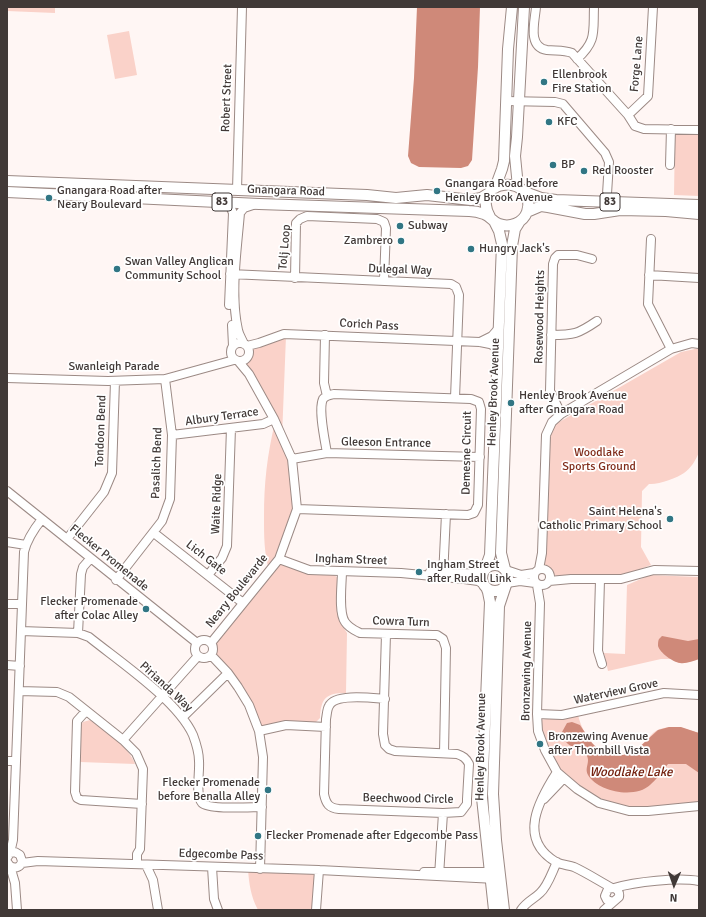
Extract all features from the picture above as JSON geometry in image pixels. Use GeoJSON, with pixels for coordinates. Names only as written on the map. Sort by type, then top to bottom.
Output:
{"type":"FeatureCollection","features":[{"type":"Feature","properties":{"kind":"main road"},"geometry":{"type":"LineString","coordinates":[[492,219],[487,212],[486,205],[504,162],[508,49],[512,7]]}},
{"type":"Feature","properties":{"kind":"main road"},"geometry":{"type":"LineString","coordinates":[[524,7],[515,156],[520,189],[528,201],[525,215]]}},
{"type":"Feature","properties":{"kind":"main road","name":"Gnangara Road"},"geometry":{"type":"LineString","coordinates":[[7,180],[390,197],[427,195],[471,200],[481,198],[492,190]]}},
{"type":"Feature","properties":{"kind":"main road","name":"83"},"geometry":{"type":"LineString","coordinates":[[492,190],[506,184],[541,198],[556,200],[699,205]]}},
{"type":"Feature","properties":{"kind":"main road","name":"Gnangara Road"},"geometry":{"type":"LineString","coordinates":[[7,192],[259,204],[469,211],[484,214],[492,219]]}},
{"type":"Feature","properties":{"kind":"main road","name":"83"},"geometry":{"type":"LineString","coordinates":[[492,219],[506,226],[518,223],[525,215],[541,206],[585,214],[620,210],[666,211],[699,214]]}},
{"type":"Feature","properties":{"kind":"main road","name":"Henley Brook Avenue"},"geometry":{"type":"LineString","coordinates":[[506,569],[501,553],[512,246],[515,229],[525,215]]}},
{"type":"Feature","properties":{"kind":"main road","name":"Henley Brook Avenue"},"geometry":{"type":"LineString","coordinates":[[485,570],[490,555],[502,244],[500,234],[492,219]]}},
{"type":"Feature","properties":{"kind":"main road"},"geometry":{"type":"LineString","coordinates":[[498,565],[506,569],[509,577],[507,584],[500,590],[496,591],[489,589],[485,586],[482,578],[485,570],[489,566],[498,565]]}},
{"type":"Feature","properties":{"kind":"main road","name":"Henley Brook Avenue"},"geometry":{"type":"LineString","coordinates":[[494,910],[495,876],[493,764],[499,606],[507,584]]}},
{"type":"Feature","properties":{"kind":"main road","name":"Henley Brook Avenue"},"geometry":{"type":"LineString","coordinates":[[485,586],[490,602],[482,798],[495,876],[504,910]]}},
{"type":"Feature","properties":{"kind":"street","name":"Robert Street"},"geometry":{"type":"LineString","coordinates":[[237,190],[242,7]]}},
{"type":"Feature","properties":{"kind":"street"},"geometry":{"type":"LineString","coordinates":[[536,7],[534,37],[536,44],[542,49],[566,50],[572,53],[628,115],[632,123],[640,128],[699,130]]}},
{"type":"Feature","properties":{"kind":"street"},"geometry":{"type":"LineString","coordinates":[[577,59],[587,50],[592,40],[594,7]]}},
{"type":"Feature","properties":{"kind":"street","name":"Forge Lane"},"geometry":{"type":"LineString","coordinates":[[628,115],[648,96],[653,7]]}},
{"type":"Feature","properties":{"kind":"street"},"geometry":{"type":"LineString","coordinates":[[506,101],[555,102],[563,104],[605,153],[608,162],[607,194]]}},
{"type":"Feature","properties":{"kind":"street"},"geometry":{"type":"LineString","coordinates":[[670,165],[672,129]]}},
{"type":"Feature","properties":{"kind":"street","name":"Neary Boulevarde"},"geometry":{"type":"LineString","coordinates":[[221,202],[230,206],[233,213],[233,274],[235,307],[238,331],[247,350],[249,374]]}},
{"type":"Feature","properties":{"kind":"street","name":"Neary Boulevarde"},"geometry":{"type":"LineString","coordinates":[[232,348],[233,333],[229,307],[240,213],[244,208],[259,204]]}},
{"type":"Feature","properties":{"kind":"street","name":"Tolj Loop"},"geometry":{"type":"LineString","coordinates":[[295,278],[296,223],[300,219],[307,216],[377,219],[384,222],[386,228],[384,281]]}},
{"type":"Feature","properties":{"kind":"street"},"geometry":{"type":"LineString","coordinates":[[651,239],[648,304],[671,349]]}},
{"type":"Feature","properties":{"kind":"street","name":"Rosewood Heights"},"geometry":{"type":"LineString","coordinates":[[561,414],[550,391],[553,264],[558,255],[577,255],[592,259]]}},
{"type":"Feature","properties":{"kind":"street","name":"Dulegal Way"},"geometry":{"type":"LineString","coordinates":[[233,274],[451,284],[456,287],[459,295],[455,398]]}},
{"type":"Feature","properties":{"kind":"street"},"geometry":{"type":"LineString","coordinates":[[649,275],[699,278]]}},
{"type":"Feature","properties":{"kind":"street"},"geometry":{"type":"LineString","coordinates":[[551,335],[570,335],[580,332],[597,321]]}},
{"type":"Feature","properties":{"kind":"street"},"geometry":{"type":"LineString","coordinates":[[480,342],[492,336],[499,328]]}},
{"type":"Feature","properties":{"kind":"street","name":"Corich Pass"},"geometry":{"type":"LineString","coordinates":[[247,350],[259,343],[284,334],[480,342],[490,344],[498,348]]}},
{"type":"Feature","properties":{"kind":"street"},"geometry":{"type":"LineString","coordinates":[[326,335],[324,383],[327,396],[323,400],[321,410],[326,454]]}},
{"type":"Feature","properties":{"kind":"street"},"geometry":{"type":"LineString","coordinates":[[238,343],[247,350],[244,361],[237,361],[231,356],[232,348],[238,343]]}},
{"type":"Feature","properties":{"kind":"street","name":"Bronzewing Avenue"},"geometry":{"type":"LineString","coordinates":[[699,344],[692,343],[671,349],[561,414],[552,422],[546,435],[542,553],[544,575],[540,604],[537,714],[538,731],[545,750],[560,775],[577,790],[599,803],[629,811],[648,811],[699,806]]}},
{"type":"Feature","properties":{"kind":"street","name":"Swanleigh Parade"},"geometry":{"type":"LineString","coordinates":[[218,363],[232,348]]}},
{"type":"Feature","properties":{"kind":"street","name":"Neary Boulevarde"},"geometry":{"type":"LineString","coordinates":[[211,643],[279,559],[297,509],[292,459],[274,419],[249,374],[237,361]]}},
{"type":"Feature","properties":{"kind":"street","name":"Swanleigh Parade"},"geometry":{"type":"LineString","coordinates":[[7,378],[114,381],[166,379],[218,363],[237,361]]}},
{"type":"Feature","properties":{"kind":"street","name":"Pasalich Bend"},"geometry":{"type":"LineString","coordinates":[[116,580],[162,521],[170,500],[172,436],[166,379]]}},
{"type":"Feature","properties":{"kind":"street","name":"Tondoon Bend"},"geometry":{"type":"LineString","coordinates":[[67,539],[104,492],[112,473],[114,381]]}},
{"type":"Feature","properties":{"kind":"street","name":"Demesne Circuit"},"geometry":{"type":"LineString","coordinates":[[297,509],[471,515],[477,510],[481,409],[479,402],[471,399],[455,398],[334,394],[327,396]]}},
{"type":"Feature","properties":{"kind":"street","name":"Albury Terrace"},"geometry":{"type":"LineString","coordinates":[[172,436],[263,424],[274,419]]}},
{"type":"Feature","properties":{"kind":"street","name":"Waite Ridge"},"geometry":{"type":"LineString","coordinates":[[208,575],[222,558],[227,546],[231,428]]}},
{"type":"Feature","properties":{"kind":"street","name":"Gleeson Entrance"},"geometry":{"type":"LineString","coordinates":[[292,459],[326,454],[480,457]]}},
{"type":"Feature","properties":{"kind":"street","name":"Flecker Promenade"},"geometry":{"type":"LineString","coordinates":[[7,491],[197,644]]}},
{"type":"Feature","properties":{"kind":"street"},"geometry":{"type":"LineString","coordinates":[[444,575],[446,514]]}},
{"type":"Feature","properties":{"kind":"street"},"geometry":{"type":"LineString","coordinates":[[17,910],[13,840],[24,552],[30,534],[42,519]]}},
{"type":"Feature","properties":{"kind":"street","name":"Lich Gate"},"geometry":{"type":"LineString","coordinates":[[154,532],[243,603]]}},
{"type":"Feature","properties":{"kind":"street"},"geometry":{"type":"LineString","coordinates":[[7,542],[26,545]]}},
{"type":"Feature","properties":{"kind":"street"},"geometry":{"type":"LineString","coordinates":[[78,633],[81,574],[83,567],[90,559]]}},
{"type":"Feature","properties":{"kind":"street","name":"Ingham Street"},"geometry":{"type":"LineString","coordinates":[[279,559],[309,570],[444,575],[475,573],[485,570]]}},
{"type":"Feature","properties":{"kind":"street"},"geometry":{"type":"LineString","coordinates":[[506,569],[521,575],[544,575],[571,579],[600,580],[621,579],[654,570],[699,571]]}},
{"type":"Feature","properties":{"kind":"street","name":"Cowra Turn"},"geometry":{"type":"LineString","coordinates":[[342,571],[341,612],[344,621],[350,628],[360,633],[437,635],[445,642],[444,754]]}},
{"type":"Feature","properties":{"kind":"street","name":"Ingham Street"},"geometry":{"type":"LineString","coordinates":[[444,575],[478,582],[485,586]]}},
{"type":"Feature","properties":{"kind":"street"},"geometry":{"type":"LineString","coordinates":[[507,584],[520,581],[540,586],[544,575]]}},
{"type":"Feature","properties":{"kind":"street","name":"Bronzewing Avenue"},"geometry":{"type":"LineString","coordinates":[[540,604],[536,584],[533,578],[544,575]]}},
{"type":"Feature","properties":{"kind":"street"},"geometry":{"type":"LineString","coordinates":[[600,580],[598,651],[602,664]]}},
{"type":"Feature","properties":{"kind":"street"},"geometry":{"type":"LineString","coordinates":[[7,604],[22,604]]}},
{"type":"Feature","properties":{"kind":"street","name":"Pirianda Way"},"geometry":{"type":"LineString","coordinates":[[21,631],[78,633],[89,638],[162,696],[183,717],[198,749],[199,796],[202,803],[210,807],[262,807]]}},
{"type":"Feature","properties":{"kind":"street","name":"Beechwood Circle"},"geometry":{"type":"LineString","coordinates":[[385,699],[342,698],[332,702],[328,706],[324,794],[325,800],[329,806],[339,809],[443,813],[461,812],[467,804],[468,764],[467,760],[463,756],[456,754],[404,752],[389,749],[385,745],[386,634]]}},
{"type":"Feature","properties":{"kind":"street"},"geometry":{"type":"LineString","coordinates":[[202,640],[211,643],[213,651],[210,655],[203,658],[198,656],[195,651],[197,644],[202,640]]}},
{"type":"Feature","properties":{"kind":"street"},"geometry":{"type":"LineString","coordinates":[[210,655],[228,672],[238,687],[249,705],[259,731],[263,757],[260,869]]}},
{"type":"Feature","properties":{"kind":"street"},"geometry":{"type":"LineString","coordinates":[[124,740],[198,656]]}},
{"type":"Feature","properties":{"kind":"street"},"geometry":{"type":"LineString","coordinates":[[7,665],[20,666]]}},
{"type":"Feature","properties":{"kind":"street"},"geometry":{"type":"LineString","coordinates":[[183,717],[228,672]]}},
{"type":"Feature","properties":{"kind":"street"},"geometry":{"type":"LineString","coordinates":[[19,691],[57,692],[70,698],[124,740],[136,752],[143,769],[140,849],[137,854],[142,865],[151,873],[158,910]]}},
{"type":"Feature","properties":{"kind":"street","name":"Waterview Grove"},"geometry":{"type":"LineString","coordinates":[[537,714],[562,715],[664,693],[699,695]]}},
{"type":"Feature","properties":{"kind":"street"},"geometry":{"type":"LineString","coordinates":[[86,711],[77,721],[75,792],[77,798],[81,800],[142,804]]}},
{"type":"Feature","properties":{"kind":"street"},"geometry":{"type":"LineString","coordinates":[[259,731],[286,725],[326,727]]}},
{"type":"Feature","properties":{"kind":"street"},"geometry":{"type":"LineString","coordinates":[[7,761],[16,761]]}},
{"type":"Feature","properties":{"kind":"street"},"geometry":{"type":"LineString","coordinates":[[560,775],[542,795],[542,801],[535,814],[534,829],[536,841],[546,854],[557,862],[573,867],[615,890],[618,900],[608,898],[596,880]]}},
{"type":"Feature","properties":{"kind":"street"},"geometry":{"type":"LineString","coordinates":[[439,874],[443,813]]}},
{"type":"Feature","properties":{"kind":"street","name":"Edgecombe Pass"},"geometry":{"type":"LineString","coordinates":[[14,860],[495,876]]}},
{"type":"Feature","properties":{"kind":"street"},"geometry":{"type":"LineString","coordinates":[[521,910],[524,905],[544,889],[557,862]]}},
{"type":"Feature","properties":{"kind":"street"},"geometry":{"type":"LineString","coordinates":[[154,889],[160,865]]}},
{"type":"Feature","properties":{"kind":"street"},"geometry":{"type":"LineString","coordinates":[[212,867],[214,899],[218,910]]}},
{"type":"Feature","properties":{"kind":"street"},"geometry":{"type":"LineString","coordinates":[[316,910],[319,870]]}},
{"type":"Feature","properties":{"kind":"street"},"geometry":{"type":"LineString","coordinates":[[603,910],[608,898],[608,889],[615,890],[632,884],[689,879],[699,880]]}},
{"type":"Feature","properties":{"kind":"green space"},"geometry":{"type":"Polygon","coordinates":[[[7,7],[55,7],[55,13],[7,11],[7,7]]]}},
{"type":"Feature","properties":{"kind":"green space"},"geometry":{"type":"Polygon","coordinates":[[[129,31],[137,75],[115,79],[107,35],[129,31]]]}},
{"type":"Feature","properties":{"kind":"green space"},"geometry":{"type":"Polygon","coordinates":[[[675,133],[699,134],[699,196],[674,195],[675,133]]]}},
{"type":"Feature","properties":{"kind":"green space"},"geometry":{"type":"Polygon","coordinates":[[[286,336],[282,437],[292,458],[294,509],[277,558],[269,570],[266,557],[264,517],[266,470],[275,422],[251,380],[244,361],[247,358],[247,349],[286,336]]]}},
{"type":"Feature","properties":{"kind":"green space","name":"Woodlake Sports Ground"},"geometry":{"type":"Polygon","coordinates":[[[699,349],[699,452],[693,464],[684,473],[667,481],[649,484],[642,491],[641,547],[651,565],[619,577],[601,578],[557,576],[548,573],[543,568],[547,439],[554,425],[681,352],[699,349]]]}},
{"type":"Feature","properties":{"kind":"green space"},"geometry":{"type":"Polygon","coordinates":[[[277,563],[333,574],[339,579],[338,614],[347,633],[346,693],[334,694],[326,698],[323,701],[320,718],[314,724],[263,727],[259,725],[216,657],[213,644],[277,563]]]}},
{"type":"Feature","properties":{"kind":"green space"},"geometry":{"type":"Polygon","coordinates":[[[650,575],[699,577],[699,659],[679,663],[672,659],[661,659],[608,671],[604,653],[625,654],[627,585],[650,575]]]}},
{"type":"Feature","properties":{"kind":"green space"},"geometry":{"type":"Polygon","coordinates":[[[578,715],[581,725],[592,743],[608,754],[617,756],[627,755],[637,750],[653,733],[660,729],[675,727],[699,733],[699,802],[654,807],[626,808],[601,802],[572,784],[555,764],[543,741],[539,720],[578,715]]]}},
{"type":"Feature","properties":{"kind":"green space"},"geometry":{"type":"Polygon","coordinates":[[[90,720],[122,745],[135,764],[80,762],[81,725],[83,722],[90,720]]]}},
{"type":"Feature","properties":{"kind":"green space"},"geometry":{"type":"Polygon","coordinates":[[[248,869],[320,872],[316,910],[258,910],[251,890],[248,869]]]}},
{"type":"Feature","properties":{"kind":"water"},"geometry":{"type":"Polygon","coordinates":[[[417,7],[480,7],[472,160],[468,166],[461,168],[419,167],[411,163],[408,156],[414,78],[417,7]]]}},
{"type":"Feature","properties":{"kind":"water"},"geometry":{"type":"Polygon","coordinates":[[[662,636],[688,641],[699,639],[699,659],[682,663],[670,659],[659,649],[659,640],[662,636]]]}},
{"type":"Feature","properties":{"kind":"water","name":"Woodlake Lake"},"geometry":{"type":"Polygon","coordinates":[[[572,722],[580,725],[598,749],[604,753],[615,755],[623,755],[636,750],[658,730],[669,727],[681,727],[699,733],[699,773],[686,764],[668,764],[653,783],[635,792],[617,792],[600,786],[593,781],[587,773],[588,759],[585,751],[573,747],[565,741],[563,737],[562,732],[567,723],[572,722]]]}},
{"type":"Feature","properties":{"kind":"place","name":"Ellenbrook Fire Station"},"geometry":{"type":"Point","coordinates":[544,82]}},
{"type":"Feature","properties":{"kind":"place","name":"KFC"},"geometry":{"type":"Point","coordinates":[549,122]}},
{"type":"Feature","properties":{"kind":"place","name":"BP"},"geometry":{"type":"Point","coordinates":[553,165]}},
{"type":"Feature","properties":{"kind":"place","name":"Red Rooster"},"geometry":{"type":"Point","coordinates":[584,171]}},
{"type":"Feature","properties":{"kind":"place","name":"Gnangara Road before Henley Brook Avenue"},"geometry":{"type":"Point","coordinates":[437,191]}},
{"type":"Feature","properties":{"kind":"place","name":"Gnangara Road after Neary Boulevard"},"geometry":{"type":"Point","coordinates":[49,198]}},
{"type":"Feature","properties":{"kind":"place","name":"Subway"},"geometry":{"type":"Point","coordinates":[400,226]}},
{"type":"Feature","properties":{"kind":"place","name":"Zambrero"},"geometry":{"type":"Point","coordinates":[401,241]}},
{"type":"Feature","properties":{"kind":"place","name":"Hungry Jack's"},"geometry":{"type":"Point","coordinates":[471,249]}},
{"type":"Feature","properties":{"kind":"place","name":"Swan Valley Anglican Community School"},"geometry":{"type":"Point","coordinates":[117,269]}},
{"type":"Feature","properties":{"kind":"place","name":"Henley Brook Avenue after Gnangara Road"},"geometry":{"type":"Point","coordinates":[511,403]}},
{"type":"Feature","properties":{"kind":"place","name":"Saint Helena's Catholic Primary School"},"geometry":{"type":"Point","coordinates":[670,519]}},
{"type":"Feature","properties":{"kind":"place","name":"Ingham Street after Rudall Link"},"geometry":{"type":"Point","coordinates":[419,572]}},
{"type":"Feature","properties":{"kind":"place","name":"Flecker Promenade after Colac Alley"},"geometry":{"type":"Point","coordinates":[146,609]}},
{"type":"Feature","properties":{"kind":"place","name":"Bronzewing Avenue after Thornbill Vista"},"geometry":{"type":"Point","coordinates":[540,744]}},
{"type":"Feature","properties":{"kind":"place","name":"Flecker Promenade before Benalla Alley"},"geometry":{"type":"Point","coordinates":[268,790]}},
{"type":"Feature","properties":{"kind":"place","name":"Flecker Promenade after Edgecombe Pass"},"geometry":{"type":"Point","coordinates":[258,836]}}]}
